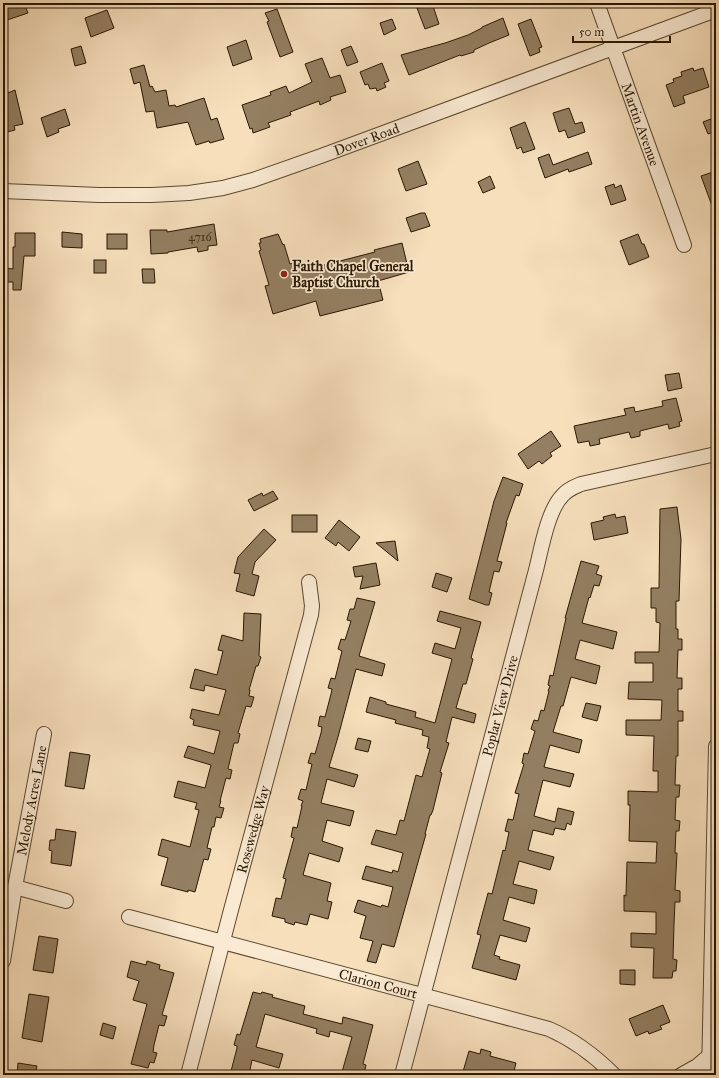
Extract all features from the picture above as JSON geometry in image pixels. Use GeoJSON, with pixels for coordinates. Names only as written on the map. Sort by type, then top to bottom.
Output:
{"type":"FeatureCollection","features":[{"type":"Feature","properties":{"kind":"street","name":"Martin Avenue"},"geometry":{"type":"LineString","coordinates":[[597,3],[684,245]]}},
{"type":"Feature","properties":{"kind":"street","name":"Dover Road"},"geometry":{"type":"LineString","coordinates":[[3,191],[99,195],[152,195],[189,193],[223,188],[253,180],[321,156],[716,10]]}},
{"type":"Feature","properties":{"kind":"street","name":"Poplar View Drive"},"geometry":{"type":"LineString","coordinates":[[402,1075],[536,570],[555,505],[563,494],[571,488],[581,484],[716,454]]}},
{"type":"Feature","properties":{"kind":"street","name":"Rosewedge Way"},"geometry":{"type":"LineString","coordinates":[[188,1075],[311,615],[312,606],[309,582]]}},
{"type":"Feature","properties":{"kind":"street","name":"Melody Acres Lane"},"geometry":{"type":"LineString","coordinates":[[3,961],[44,734]]}},
{"type":"Feature","properties":{"kind":"street"},"geometry":{"type":"LineString","coordinates":[[710,1075],[710,1055],[714,1014],[716,746]]}},
{"type":"Feature","properties":{"kind":"street"},"geometry":{"type":"LineString","coordinates":[[15,888],[66,901]]}},
{"type":"Feature","properties":{"kind":"street","name":"Clarion Court"},"geometry":{"type":"LineString","coordinates":[[129,918],[549,1029],[566,1036],[578,1044],[614,1075]]}},
{"type":"Feature","properties":{"kind":"street"},"geometry":{"type":"LineString","coordinates":[[681,1075],[697,1066],[710,1055]]}},
{"type":"Feature","properties":{"kind":"building"},"geometry":{"type":"Polygon","coordinates":[[[3,3],[24,3],[28,13],[7,20],[3,3]]]}},
{"type":"Feature","properties":{"kind":"building"},"geometry":{"type":"Polygon","coordinates":[[[432,3],[439,24],[425,29],[417,8],[432,3]]]}},
{"type":"Feature","properties":{"kind":"building"},"geometry":{"type":"Polygon","coordinates":[[[277,9],[293,52],[280,57],[267,22],[269,21],[265,13],[277,9]]]}},
{"type":"Feature","properties":{"kind":"building"},"geometry":{"type":"Polygon","coordinates":[[[107,10],[114,28],[91,37],[85,18],[107,10]]]}},
{"type":"Feature","properties":{"kind":"building"},"geometry":{"type":"Polygon","coordinates":[[[503,18],[509,35],[474,50],[474,52],[460,55],[409,75],[401,55],[468,35],[503,18]]]}},
{"type":"Feature","properties":{"kind":"building"},"geometry":{"type":"Polygon","coordinates":[[[392,19],[396,29],[384,35],[380,23],[392,19]]]}},
{"type":"Feature","properties":{"kind":"building"},"geometry":{"type":"Polygon","coordinates":[[[531,19],[542,47],[539,48],[540,52],[530,56],[518,24],[531,19]]]}},
{"type":"Feature","properties":{"kind":"building"},"geometry":{"type":"Polygon","coordinates":[[[246,40],[252,59],[233,66],[227,47],[246,40]]]}},
{"type":"Feature","properties":{"kind":"building"},"geometry":{"type":"Polygon","coordinates":[[[81,46],[86,63],[75,66],[71,49],[81,46]]]}},
{"type":"Feature","properties":{"kind":"building"},"geometry":{"type":"Polygon","coordinates":[[[351,46],[358,62],[347,66],[341,50],[351,46]]]}},
{"type":"Feature","properties":{"kind":"building"},"geometry":{"type":"Polygon","coordinates":[[[322,58],[330,78],[340,75],[346,92],[330,97],[331,100],[320,105],[319,101],[290,112],[291,115],[268,123],[270,127],[253,133],[252,128],[250,129],[242,105],[271,95],[270,92],[286,86],[289,93],[312,82],[305,64],[322,58]]]}},
{"type":"Feature","properties":{"kind":"building"},"geometry":{"type":"Polygon","coordinates":[[[382,63],[389,81],[384,83],[386,87],[377,91],[376,88],[370,89],[368,84],[365,85],[360,72],[382,63]]]}},
{"type":"Feature","properties":{"kind":"building"},"geometry":{"type":"Polygon","coordinates":[[[144,65],[150,87],[152,86],[155,92],[166,90],[169,106],[175,105],[176,107],[204,98],[211,120],[217,118],[224,139],[196,145],[188,122],[157,128],[154,111],[146,112],[140,82],[134,84],[130,69],[144,65]]]}},
{"type":"Feature","properties":{"kind":"building"},"geometry":{"type":"Polygon","coordinates":[[[693,68],[694,71],[703,68],[709,87],[683,96],[685,103],[674,107],[666,85],[674,82],[673,79],[682,76],[681,72],[693,68]]]}},
{"type":"Feature","properties":{"kind":"building"},"geometry":{"type":"Polygon","coordinates":[[[15,90],[23,124],[14,126],[15,130],[3,133],[3,95],[15,90]]]}},
{"type":"Feature","properties":{"kind":"building"},"geometry":{"type":"Polygon","coordinates":[[[569,108],[575,124],[582,122],[585,132],[568,138],[565,130],[559,132],[553,113],[569,108]]]}},
{"type":"Feature","properties":{"kind":"building"},"geometry":{"type":"Polygon","coordinates":[[[65,109],[70,125],[58,129],[59,132],[47,137],[41,118],[65,109]]]}},
{"type":"Feature","properties":{"kind":"building"},"geometry":{"type":"Polygon","coordinates":[[[716,117],[716,131],[708,134],[703,122],[716,117]]]}},
{"type":"Feature","properties":{"kind":"building"},"geometry":{"type":"Polygon","coordinates":[[[525,122],[535,149],[523,153],[521,147],[517,149],[510,128],[525,122]]]}},
{"type":"Feature","properties":{"kind":"building"},"geometry":{"type":"Polygon","coordinates":[[[588,152],[592,164],[569,172],[568,169],[545,178],[538,158],[549,154],[553,165],[588,152]]]}},
{"type":"Feature","properties":{"kind":"building"},"geometry":{"type":"Polygon","coordinates":[[[418,161],[427,184],[406,191],[398,169],[418,161]]]}},
{"type":"Feature","properties":{"kind":"building"},"geometry":{"type":"Polygon","coordinates":[[[716,171],[716,213],[715,214],[701,176],[716,171]]]}},
{"type":"Feature","properties":{"kind":"building"},"geometry":{"type":"Polygon","coordinates":[[[490,176],[495,188],[483,193],[478,182],[490,176]]]}},
{"type":"Feature","properties":{"kind":"building"},"geometry":{"type":"Polygon","coordinates":[[[614,184],[615,188],[621,185],[626,200],[611,205],[605,187],[614,184]]]}},
{"type":"Feature","properties":{"kind":"building"},"geometry":{"type":"Polygon","coordinates":[[[425,213],[430,226],[411,232],[406,218],[425,213]]]}},
{"type":"Feature","properties":{"kind":"building"},"geometry":{"type":"Polygon","coordinates":[[[214,224],[217,245],[208,246],[208,250],[198,252],[197,247],[168,253],[151,254],[150,230],[167,230],[167,232],[214,224]]]}},
{"type":"Feature","properties":{"kind":"building"},"geometry":{"type":"Polygon","coordinates":[[[62,232],[82,234],[82,248],[62,247],[62,232]]]}},
{"type":"Feature","properties":{"kind":"building"},"geometry":{"type":"Polygon","coordinates":[[[15,233],[35,233],[35,256],[24,256],[21,290],[13,290],[13,282],[5,282],[5,268],[13,269],[13,247],[15,247],[15,233]]]}},
{"type":"Feature","properties":{"kind":"building"},"geometry":{"type":"Polygon","coordinates":[[[107,234],[127,234],[127,249],[107,249],[107,234]]]}},
{"type":"Feature","properties":{"kind":"building"},"geometry":{"type":"Polygon","coordinates":[[[278,234],[283,245],[284,244],[290,264],[298,262],[301,271],[375,252],[374,250],[402,243],[409,272],[378,281],[383,300],[320,316],[316,301],[273,314],[265,286],[269,285],[259,251],[261,250],[259,243],[261,243],[260,239],[278,234]]]}},
{"type":"Feature","properties":{"kind":"building"},"geometry":{"type":"Polygon","coordinates":[[[638,234],[649,257],[629,265],[620,241],[638,234]]]}},
{"type":"Feature","properties":{"kind":"building"},"geometry":{"type":"Polygon","coordinates":[[[94,260],[106,260],[106,273],[94,273],[94,260]]]}},
{"type":"Feature","properties":{"kind":"building"},"geometry":{"type":"Polygon","coordinates":[[[142,269],[154,269],[155,283],[143,283],[142,269]]]}},
{"type":"Feature","properties":{"kind":"building"},"geometry":{"type":"Polygon","coordinates":[[[679,373],[682,388],[668,391],[665,375],[679,373]]]}},
{"type":"Feature","properties":{"kind":"building"},"geometry":{"type":"Polygon","coordinates":[[[676,398],[682,421],[679,422],[680,426],[669,429],[668,424],[640,431],[640,436],[631,438],[629,432],[599,439],[600,444],[590,446],[589,441],[578,443],[574,426],[626,415],[624,409],[634,407],[635,412],[663,406],[662,401],[676,398]]]}},
{"type":"Feature","properties":{"kind":"building"},"geometry":{"type":"Polygon","coordinates":[[[551,431],[561,446],[550,453],[552,456],[542,464],[539,461],[528,469],[518,454],[551,431]]]}},
{"type":"Feature","properties":{"kind":"building"},"geometry":{"type":"Polygon","coordinates":[[[503,477],[523,484],[519,496],[516,495],[506,523],[497,561],[502,562],[499,572],[494,571],[489,592],[492,593],[489,605],[486,605],[469,599],[494,501],[503,477]]]}},
{"type":"Feature","properties":{"kind":"building"},"geometry":{"type":"Polygon","coordinates":[[[273,491],[278,499],[254,511],[248,500],[262,493],[263,496],[273,491]]]}},
{"type":"Feature","properties":{"kind":"building"},"geometry":{"type":"Polygon","coordinates":[[[677,507],[681,539],[679,601],[676,601],[676,629],[678,629],[678,639],[682,639],[682,650],[678,650],[677,678],[682,678],[682,689],[678,689],[678,711],[683,711],[683,721],[678,721],[678,756],[676,756],[675,785],[680,785],[679,797],[676,797],[675,820],[680,821],[679,831],[676,831],[675,853],[677,853],[675,890],[680,891],[680,902],[675,902],[673,959],[677,960],[676,971],[673,971],[672,978],[653,978],[654,948],[631,947],[631,933],[656,934],[656,912],[624,911],[624,895],[626,896],[627,862],[656,863],[657,842],[629,841],[630,805],[628,805],[628,791],[658,792],[658,771],[653,771],[654,736],[626,735],[626,720],[661,720],[662,700],[628,699],[629,682],[653,682],[653,663],[635,663],[635,652],[659,652],[660,623],[656,622],[656,608],[651,608],[651,588],[659,588],[660,509],[677,507]]]}},
{"type":"Feature","properties":{"kind":"building"},"geometry":{"type":"Polygon","coordinates":[[[615,514],[616,518],[625,516],[628,533],[594,540],[591,523],[604,520],[603,517],[615,514]]]}},
{"type":"Feature","properties":{"kind":"building"},"geometry":{"type":"Polygon","coordinates":[[[292,515],[317,515],[317,532],[292,532],[292,515]]]}},
{"type":"Feature","properties":{"kind":"building"},"geometry":{"type":"Polygon","coordinates":[[[339,520],[360,537],[349,551],[338,542],[336,546],[325,538],[339,520]]]}},
{"type":"Feature","properties":{"kind":"building"},"geometry":{"type":"Polygon","coordinates":[[[264,529],[276,540],[255,562],[252,574],[259,576],[254,596],[236,591],[240,574],[234,573],[238,557],[264,529]]]}},
{"type":"Feature","properties":{"kind":"building"},"geometry":{"type":"Polygon","coordinates":[[[395,541],[398,561],[376,543],[395,541]]]}},
{"type":"Feature","properties":{"kind":"building"},"geometry":{"type":"Polygon","coordinates":[[[581,561],[599,566],[596,574],[602,576],[599,586],[594,585],[582,623],[617,632],[613,649],[580,640],[575,659],[600,666],[596,684],[571,677],[563,706],[561,706],[553,732],[582,740],[579,753],[550,745],[544,767],[574,774],[570,787],[543,780],[534,816],[555,822],[558,808],[574,812],[571,825],[567,823],[565,830],[555,828],[553,835],[533,830],[528,850],[554,857],[550,870],[519,861],[513,884],[537,890],[534,904],[509,897],[503,920],[530,928],[526,942],[500,935],[494,955],[500,957],[499,959],[520,965],[516,980],[472,968],[481,935],[477,934],[488,893],[492,894],[503,850],[505,851],[509,832],[505,831],[508,819],[513,820],[519,794],[515,793],[524,764],[522,763],[524,753],[528,754],[535,731],[531,729],[534,720],[538,721],[541,710],[544,711],[550,686],[548,685],[550,675],[553,676],[565,618],[581,561]]]}},
{"type":"Feature","properties":{"kind":"building"},"geometry":{"type":"Polygon","coordinates":[[[376,563],[380,585],[360,589],[363,576],[355,577],[353,567],[376,563]]]}},
{"type":"Feature","properties":{"kind":"building"},"geometry":{"type":"Polygon","coordinates":[[[436,573],[452,578],[447,592],[432,587],[436,573]]]}},
{"type":"Feature","properties":{"kind":"building"},"geometry":{"type":"Polygon","coordinates":[[[357,598],[375,602],[359,656],[385,664],[382,676],[356,669],[329,767],[358,775],[354,787],[327,779],[321,803],[354,811],[350,826],[327,820],[322,841],[343,848],[339,862],[309,853],[303,875],[331,883],[327,901],[332,902],[328,919],[310,914],[307,925],[295,922],[294,925],[285,922],[285,919],[272,916],[276,898],[281,899],[286,879],[283,878],[294,838],[291,837],[293,827],[297,828],[303,801],[298,799],[301,789],[306,790],[312,764],[308,763],[311,753],[315,754],[321,733],[322,727],[318,726],[320,716],[325,717],[332,689],[328,688],[331,678],[335,679],[342,651],[338,649],[341,639],[345,640],[351,621],[347,620],[350,609],[354,609],[357,598]]]}},
{"type":"Feature","properties":{"kind":"building"},"geometry":{"type":"Polygon","coordinates":[[[440,611],[481,622],[471,658],[473,659],[466,684],[463,684],[456,708],[476,714],[474,723],[452,717],[446,742],[449,743],[440,772],[442,773],[433,810],[430,815],[394,947],[382,944],[376,963],[367,961],[373,941],[360,938],[366,916],[354,912],[358,900],[381,907],[382,905],[388,907],[393,887],[362,879],[366,866],[392,873],[393,870],[398,872],[403,853],[371,844],[376,830],[396,835],[400,820],[404,821],[416,775],[422,777],[430,749],[427,748],[429,737],[422,735],[423,730],[395,723],[396,720],[366,712],[370,697],[386,702],[386,704],[416,712],[415,717],[435,723],[452,659],[432,653],[435,643],[455,649],[461,628],[437,621],[440,611]]]}},
{"type":"Feature","properties":{"kind":"building"},"geometry":{"type":"Polygon","coordinates":[[[244,613],[261,614],[259,656],[261,657],[258,666],[256,666],[249,690],[249,696],[254,697],[251,707],[246,706],[238,733],[240,734],[238,743],[234,743],[228,769],[232,770],[230,779],[226,778],[219,807],[224,808],[221,818],[216,817],[214,827],[212,827],[207,848],[211,849],[208,860],[204,859],[195,892],[188,890],[188,892],[161,885],[168,858],[158,855],[162,839],[190,847],[199,810],[195,809],[197,803],[174,797],[178,781],[205,788],[211,765],[184,757],[188,746],[214,754],[220,731],[193,725],[194,720],[190,718],[192,709],[219,715],[226,690],[205,685],[204,691],[190,688],[195,669],[217,675],[223,651],[218,650],[222,635],[243,641],[244,613]]]}},
{"type":"Feature","properties":{"kind":"building"},"geometry":{"type":"Polygon","coordinates":[[[586,703],[601,706],[597,721],[582,717],[586,703]]]}},
{"type":"Feature","properties":{"kind":"building"},"geometry":{"type":"Polygon","coordinates":[[[358,738],[371,741],[368,752],[355,749],[358,738]]]}},
{"type":"Feature","properties":{"kind":"building"},"geometry":{"type":"Polygon","coordinates":[[[70,752],[90,755],[84,789],[65,786],[70,752]]]}},
{"type":"Feature","properties":{"kind":"building"},"geometry":{"type":"Polygon","coordinates":[[[56,829],[76,832],[71,866],[51,863],[52,851],[49,850],[50,840],[55,840],[56,829]]]}},
{"type":"Feature","properties":{"kind":"building"},"geometry":{"type":"Polygon","coordinates":[[[39,936],[58,939],[53,973],[33,970],[39,936]]]}},
{"type":"Feature","properties":{"kind":"building"},"geometry":{"type":"Polygon","coordinates":[[[131,961],[146,965],[147,961],[160,965],[159,969],[174,973],[162,1015],[167,1016],[164,1026],[159,1025],[154,1045],[153,1052],[157,1053],[154,1063],[150,1062],[148,1068],[131,1064],[147,1004],[133,1000],[139,981],[127,977],[131,961]]]}},
{"type":"Feature","properties":{"kind":"building"},"geometry":{"type":"Polygon","coordinates":[[[620,970],[635,970],[635,985],[620,984],[620,970]]]}},
{"type":"Feature","properties":{"kind":"building"},"geometry":{"type":"Polygon","coordinates":[[[253,992],[261,994],[262,992],[273,995],[272,997],[305,1006],[303,1014],[342,1024],[343,1017],[373,1025],[363,1064],[366,1065],[364,1075],[353,1075],[342,1072],[352,1037],[330,1031],[329,1037],[316,1033],[317,1029],[265,1014],[256,1047],[283,1054],[279,1068],[252,1060],[249,1075],[230,1075],[237,1048],[237,1046],[234,1045],[237,1034],[240,1035],[253,992]]]}},
{"type":"Feature","properties":{"kind":"building"},"geometry":{"type":"Polygon","coordinates":[[[29,994],[49,997],[42,1042],[22,1038],[29,994]]]}},
{"type":"Feature","properties":{"kind":"building"},"geometry":{"type":"Polygon","coordinates":[[[663,1005],[670,1022],[660,1026],[662,1029],[649,1034],[648,1031],[636,1036],[629,1019],[663,1005]]]}},
{"type":"Feature","properties":{"kind":"building"},"geometry":{"type":"Polygon","coordinates":[[[103,1023],[116,1027],[113,1039],[100,1035],[103,1023]]]}},
{"type":"Feature","properties":{"kind":"building"},"geometry":{"type":"Polygon","coordinates":[[[481,1049],[491,1052],[490,1056],[516,1063],[513,1075],[462,1075],[469,1051],[480,1054],[481,1049]]]}},
{"type":"Feature","properties":{"kind":"building"},"geometry":{"type":"Polygon","coordinates":[[[18,1063],[37,1066],[35,1075],[17,1075],[18,1063]]]}},
{"type":"Feature","properties":{"kind":"place","name":"Faith Chapel General Baptist Church"},"geometry":{"type":"Point","coordinates":[284,274]}}]}
